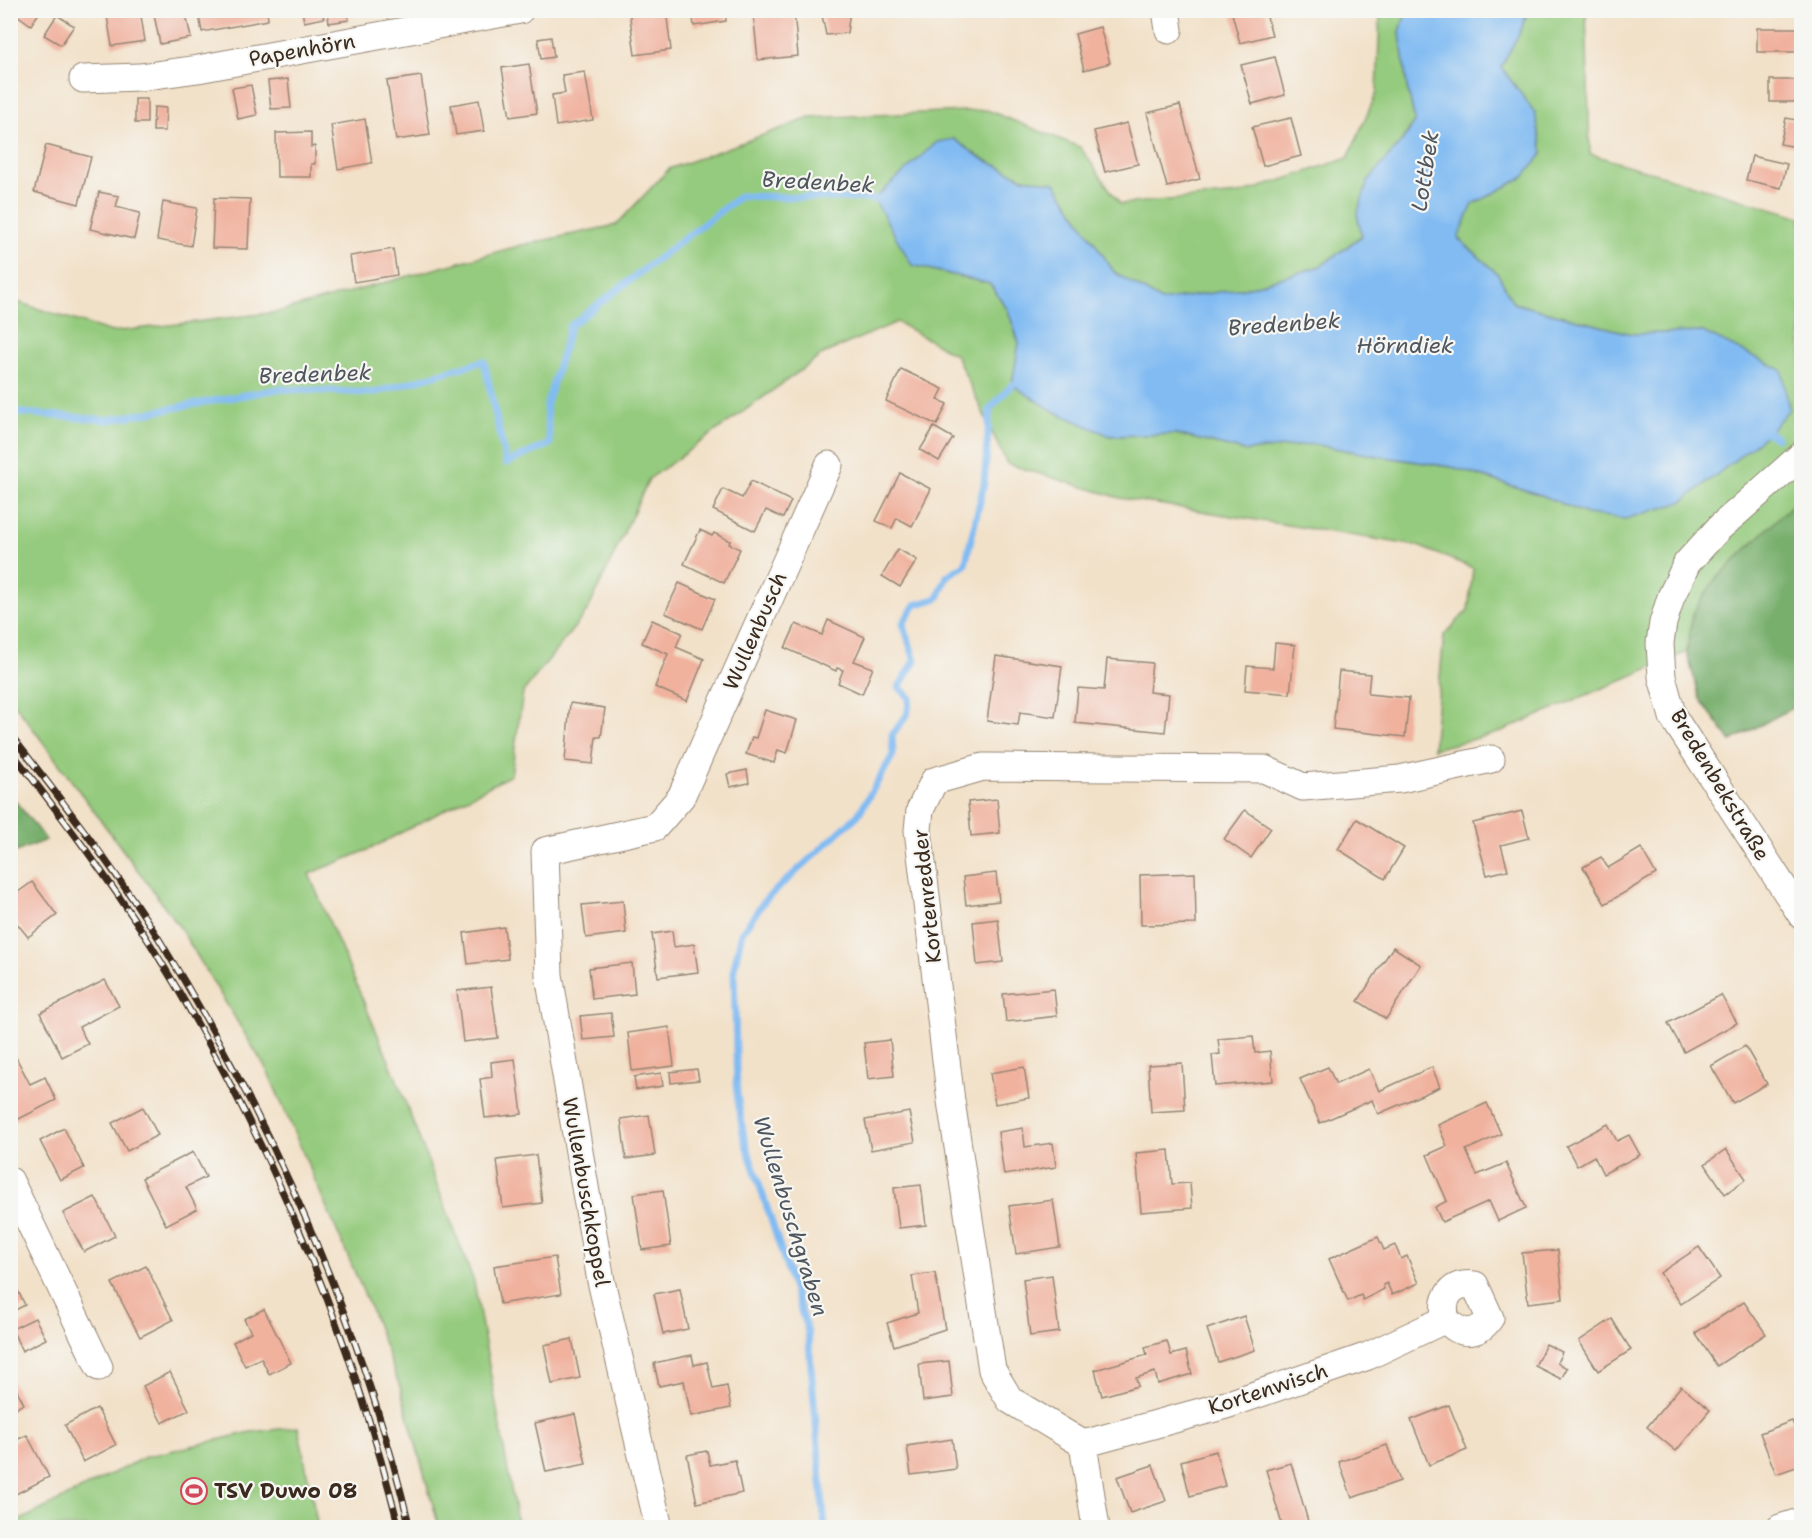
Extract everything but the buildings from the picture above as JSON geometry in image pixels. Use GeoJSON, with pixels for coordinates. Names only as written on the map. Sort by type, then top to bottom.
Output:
{"type":"FeatureCollection","features":[{"type":"Feature","properties":{"kind":"street","name":"Papenhörn"},"geometry":{"type":"LineString","coordinates":[[83,79],[140,77],[198,69],[520,10]]}},
{"type":"Feature","properties":{"kind":"street","name":"Bredenbekstraße"},"geometry":{"type":"LineString","coordinates":[[1802,455],[1719,528],[1687,563],[1671,597],[1660,643],[1662,677],[1673,717],[1802,916]]}},
{"type":"Feature","properties":{"kind":"street","name":"Wullenbusch"},"geometry":{"type":"LineString","coordinates":[[545,852],[655,827],[681,797],[829,465]]}},
{"type":"Feature","properties":{"kind":"street","name":"Kortenredder"},"geometry":{"type":"LineString","coordinates":[[1083,1444],[1010,1400],[992,1371],[951,1101],[918,830],[920,810],[934,781],[983,767],[1264,769],[1303,787],[1400,779],[1491,759]]}},
{"type":"Feature","properties":{"kind":"street","name":"Wullenbuschkoppel"},"geometry":{"type":"LineString","coordinates":[[545,852],[549,975],[599,1269],[659,1527]]}},
{"type":"Feature","properties":{"kind":"street"},"geometry":{"type":"LineString","coordinates":[[10,1182],[99,1367]]}},
{"type":"Feature","properties":{"kind":"street","name":"Kortenwisch"},"geometry":{"type":"LineString","coordinates":[[1083,1444],[1237,1401],[1368,1356],[1446,1319]]}},
{"type":"Feature","properties":{"kind":"street"},"geometry":{"type":"LineString","coordinates":[[1083,1444],[1096,1527]]}},
{"type":"Feature","properties":{"kind":"street"},"geometry":{"type":"LineString","coordinates":[[1780,1527],[1802,1521]]}},
{"type":"Feature","properties":{"kind":"green space"},"geometry":{"type":"Polygon","coordinates":[[[1380,11],[1407,11],[1400,32],[1407,87],[1415,120],[1357,214],[1362,235],[1321,266],[1251,287],[1161,301],[1114,272],[1055,183],[1023,178],[981,158],[954,139],[912,265],[990,284],[1008,310],[1019,343],[1012,385],[1110,436],[1176,434],[1245,451],[1313,444],[1452,467],[1541,495],[1587,514],[1713,476],[1740,456],[1703,332],[1631,334],[1513,303],[1498,274],[1458,238],[1473,204],[1524,177],[1535,113],[1501,67],[1520,32],[1528,11],[1586,11],[1590,154],[1801,217],[1801,703],[1731,741],[1700,699],[1687,652],[1495,734],[1433,749],[1444,635],[1468,610],[1473,568],[1418,546],[1120,498],[1007,464],[956,355],[897,322],[825,353],[649,479],[588,610],[523,692],[511,775],[370,849],[309,874],[395,1075],[474,1282],[518,1527],[439,1527],[400,1387],[372,1312],[268,1072],[179,926],[11,699],[11,300],[112,332],[278,312],[522,245],[616,225],[669,169],[810,118],[987,110],[1080,147],[1120,204],[1240,194],[1348,158],[1377,92],[1380,11]]]}},
{"type":"Feature","properties":{"kind":"green space"},"geometry":{"type":"Polygon","coordinates":[[[1801,496],[1801,703],[1731,741],[1700,699],[1687,652],[1693,613],[1713,582],[1801,496]]]}},
{"type":"Feature","properties":{"kind":"green space"},"geometry":{"type":"Polygon","coordinates":[[[10,794],[46,840],[11,854],[10,854],[10,794]]]}},
{"type":"Feature","properties":{"kind":"green space","name":"TSV Duwo 08"},"geometry":{"type":"Polygon","coordinates":[[[298,1427],[318,1527],[11,1527],[145,1457],[251,1432],[298,1427]]]}},
{"type":"Feature","properties":{"kind":"water","name":"Hörndiek"},"geometry":{"type":"Polygon","coordinates":[[[1407,10],[1528,11],[1520,32],[1501,67],[1535,113],[1543,153],[1524,177],[1473,204],[1458,238],[1498,274],[1513,303],[1631,334],[1703,332],[1782,370],[1789,409],[1769,433],[1682,502],[1625,519],[1587,514],[1541,495],[1452,467],[1313,444],[1245,451],[1176,434],[1110,436],[1055,412],[1012,385],[1019,343],[1008,310],[990,284],[912,265],[874,199],[937,142],[954,139],[981,158],[1023,178],[1055,183],[1114,272],[1161,301],[1250,287],[1321,266],[1362,236],[1357,214],[1368,181],[1406,136],[1415,120],[1407,87],[1400,32],[1407,10]]]}},
{"type":"Feature","properties":{"kind":"waterway","name":"Bredenbek"},"geometry":{"type":"LineString","coordinates":[[10,412],[108,420],[278,389],[373,393],[484,361],[506,463],[550,444],[546,407],[570,326],[740,196],[881,201]]}},
{"type":"Feature","properties":{"kind":"waterway","name":"Wullenbuschgraben"},"geometry":{"type":"LineString","coordinates":[[825,1528],[808,1332],[744,1138],[737,1095],[734,968],[742,932],[766,899],[858,815],[893,755],[892,735],[907,715],[910,698],[899,687],[915,661],[903,623],[915,605],[938,598],[947,576],[965,565],[984,484],[990,409],[1012,385]]}},
{"type":"Feature","properties":{"kind":"waterway","name":"Bredenbek"},"geometry":{"type":"LineString","coordinates":[[1761,431],[1777,438]]}},
{"type":"Feature","properties":{"kind":"railway"},"geometry":{"type":"LineString","coordinates":[[10,734],[87,835],[142,913],[200,1008],[238,1078],[308,1223],[338,1298],[365,1373],[410,1528]]}},
{"type":"Feature","properties":{"kind":"railway"},"geometry":{"type":"LineString","coordinates":[[10,750],[83,846],[135,920],[192,1014],[230,1083],[298,1227],[328,1301],[378,1451],[399,1528]]}},
{"type":"Feature","properties":{"kind":"place","name":"TSV Duwo 08"},"geometry":{"type":"Point","coordinates":[194,1491]}},
{"type":"Feature","properties":{"kind":"water label","name":"Lottbek"},"geometry":{"type":"Point","coordinates":[1425,171]}}]}
